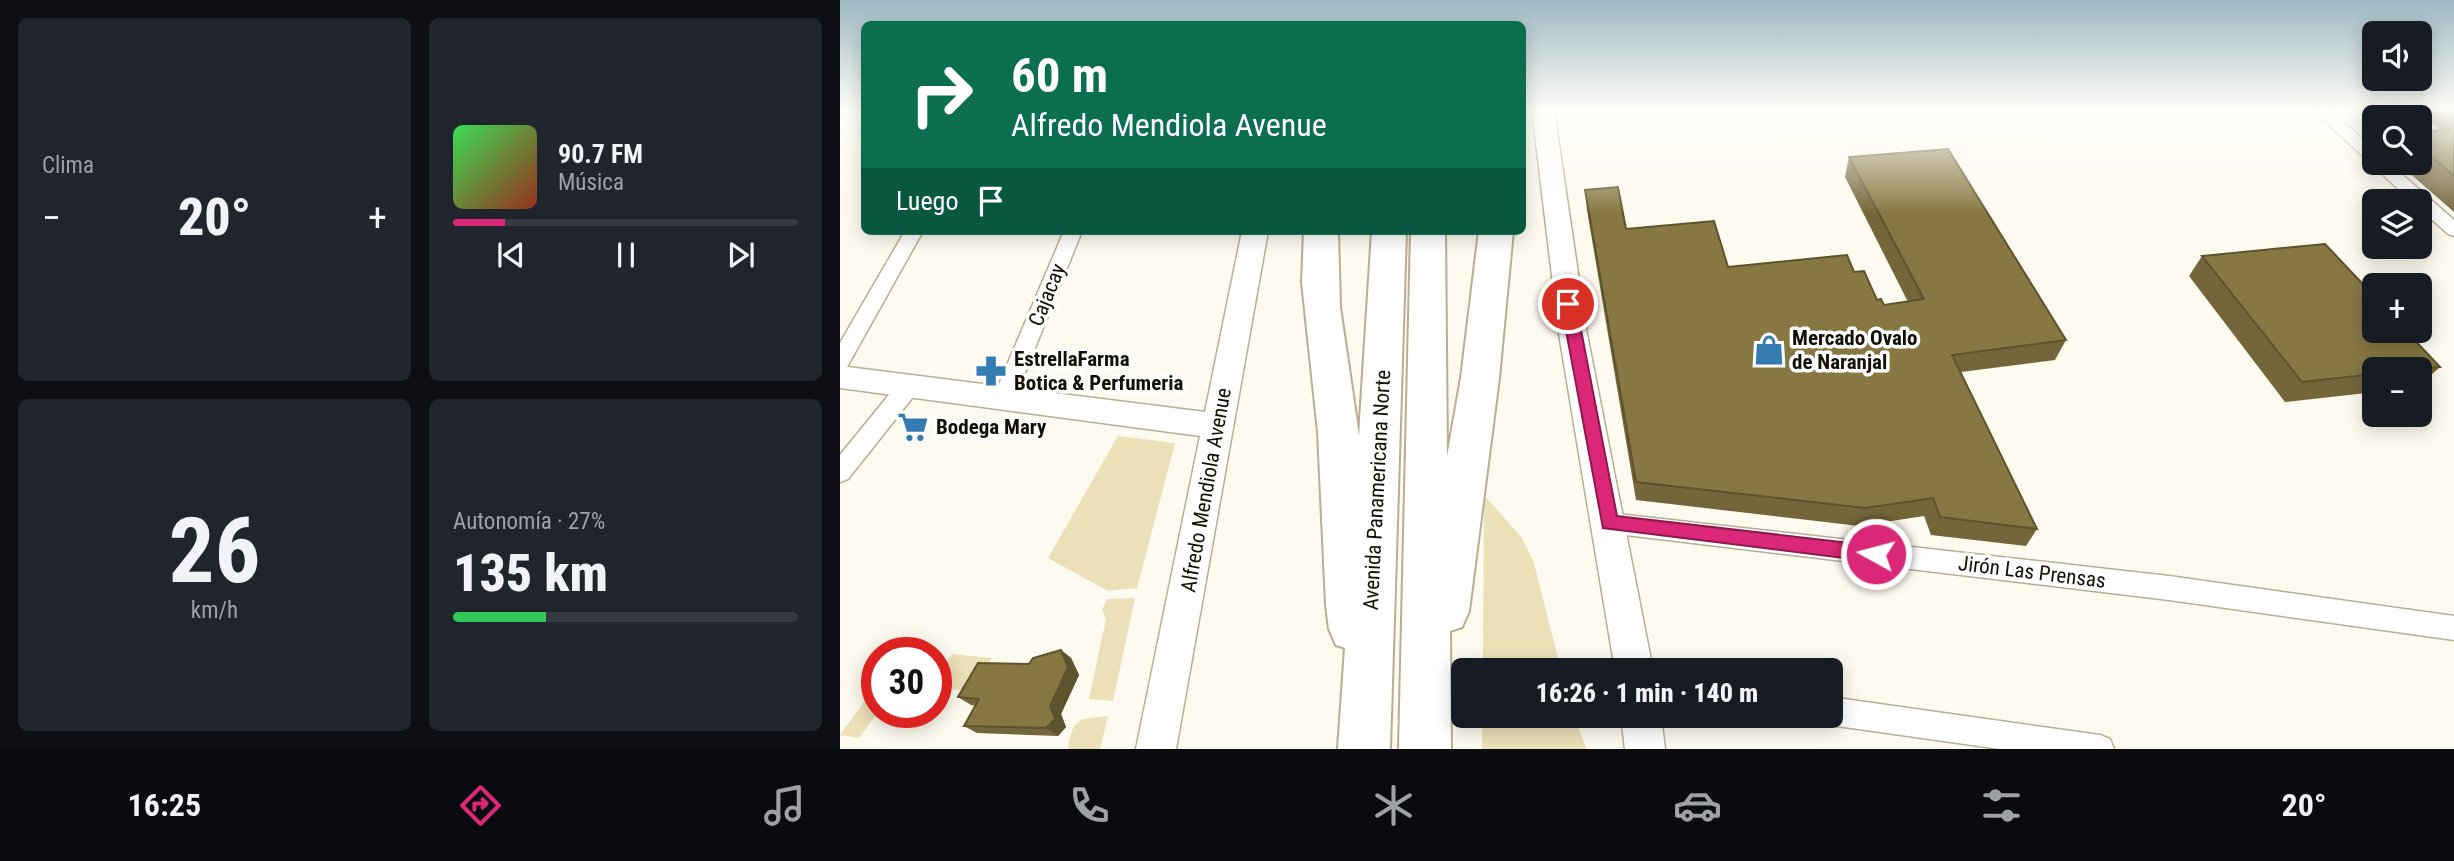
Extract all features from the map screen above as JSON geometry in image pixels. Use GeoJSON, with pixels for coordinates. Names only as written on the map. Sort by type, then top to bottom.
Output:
{"type":"FeatureCollection","features":[{"type":"Feature","properties":{"kind":"highway"},"geometry":{"type":"LineString","coordinates":[[1321,235],[1319,280],[1338,430],[1345,569],[1356,651],[1367,700]]}},
{"type":"Feature","properties":{"kind":"highway","name":"Avenida Panamericana Norte"},"geometry":{"type":"LineString","coordinates":[[1364,749],[1390,235]]}},
{"type":"Feature","properties":{"kind":"highway","name":"Avenida Panamericana Norte"},"geometry":{"type":"LineString","coordinates":[[1425,741],[1428,235]]}},
{"type":"Feature","properties":{"kind":"highway"},"geometry":{"type":"LineString","coordinates":[[1425,741],[1474,418],[1496,235]]}},
{"type":"Feature","properties":{"kind":"main road"},"geometry":{"type":"LineString","coordinates":[[1548,145],[1573,334],[1632,658]]}},
{"type":"Feature","properties":{"kind":"main road","name":"Alfredo Mendiola Avenue"},"geometry":{"type":"LineString","coordinates":[[1156,749],[1188,594],[1216,426],[1254,235]]}},
{"type":"Feature","properties":{"kind":"main road"},"geometry":{"type":"LineString","coordinates":[[840,377],[1216,426]]}},
{"type":"Feature","properties":{"kind":"main road"},"geometry":{"type":"LineString","coordinates":[[1643,728],[1646,749]]}},
{"type":"Feature","properties":{"kind":"street"},"geometry":{"type":"LineString","coordinates":[[2392,175],[2454,230]]}},
{"type":"Feature","properties":{"kind":"street"},"geometry":{"type":"LineString","coordinates":[[840,361],[912,235]]}},
{"type":"Feature","properties":{"kind":"street","name":"Cajacay"},"geometry":{"type":"LineString","coordinates":[[1004,398],[1071,235]]}},
{"type":"Feature","properties":{"kind":"street"},"geometry":{"type":"LineString","coordinates":[[840,472],[909,386]]}},
{"type":"Feature","properties":{"kind":"street","name":"Jirón Las Prensas"},"geometry":{"type":"LineString","coordinates":[[1609,523],[2169,588],[2454,628]]}},
{"type":"Feature","properties":{"kind":"street"},"geometry":{"type":"LineString","coordinates":[[1843,714],[2100,749]]}},
{"type":"Feature","properties":{"kind":"shaded area"},"geometry":{"type":"Polygon","coordinates":[[[1118,436],[1175,443],[1137,588],[1108,591],[1048,558],[1118,436]]]}},
{"type":"Feature","properties":{"kind":"shaded area"},"geometry":{"type":"Polygon","coordinates":[[[1484,495],[1522,538],[1534,563],[1558,658],[1483,658],[1484,495]]]}},
{"type":"Feature","properties":{"kind":"shaded area"},"geometry":{"type":"Polygon","coordinates":[[[1135,598],[1113,701],[1089,699],[1106,619],[1102,610],[1107,599],[1135,598]]]}},
{"type":"Feature","properties":{"kind":"shaded area"},"geometry":{"type":"Polygon","coordinates":[[[952,654],[992,658],[973,691],[952,689],[952,654]]]}},
{"type":"Feature","properties":{"kind":"shaded area"},"geometry":{"type":"Polygon","coordinates":[[[861,706],[861,728],[866,728],[859,738],[840,735],[861,706]]]}},
{"type":"Feature","properties":{"kind":"shaded area"},"geometry":{"type":"Polygon","coordinates":[[[1108,716],[1100,749],[1068,749],[1075,725],[1083,719],[1108,716]]]}},
{"type":"Feature","properties":{"kind":"shaded area"},"geometry":{"type":"Polygon","coordinates":[[[1482,728],[1578,728],[1587,749],[1482,749],[1482,728]]]}},
{"type":"Feature","properties":{"kind":"building"},"geometry":{"type":"Polygon","coordinates":[[[2432,145],[2454,145],[2454,176],[2432,157],[2432,145]]]}},
{"type":"Feature","properties":{"kind":"building","name":"Mercado Ovalo de Naranjal"},"geometry":{"type":"Polygon","coordinates":[[[1948,149],[2066,340],[1952,355],[2037,529],[1940,517],[1933,498],[1865,508],[1636,482],[1585,190],[1618,187],[1626,229],[1714,221],[1728,267],[1847,255],[1854,272],[1864,271],[1877,300],[1881,299],[1884,305],[1924,299],[1849,157],[1948,149]]]}},
{"type":"Feature","properties":{"kind":"building"},"geometry":{"type":"Polygon","coordinates":[[[2325,244],[2362,283],[2362,343],[2417,343],[2431,357],[2362,357],[2362,375],[2302,382],[2202,256],[2325,244]]]}},
{"type":"Feature","properties":{"kind":"building"},"geometry":{"type":"Polygon","coordinates":[[[2432,359],[2440,367],[2432,368],[2432,359]]]}},
{"type":"Feature","properties":{"kind":"building"},"geometry":{"type":"Polygon","coordinates":[[[1061,650],[1068,667],[1050,706],[1055,719],[1046,728],[964,726],[979,699],[958,697],[978,663],[1029,664],[1033,658],[1061,650]]]}},
{"type":"Feature","properties":{"kind":"place","name":"Mercado Ovalo de Naranjal"},"geometry":{"type":"Point","coordinates":[1769,350]}},
{"type":"Feature","properties":{"kind":"place","name":"EstrellaFarma Botica & Perfumeria"},"geometry":{"type":"Point","coordinates":[991,371]}},
{"type":"Feature","properties":{"kind":"place","name":"Bodega Mary"},"geometry":{"type":"Point","coordinates":[913,427]}},
{"type":"Feature","properties":{"kind":"route"},"geometry":{"type":"LineString","coordinates":[[1568,304],[1609,523],[1876,554]]}}]}
